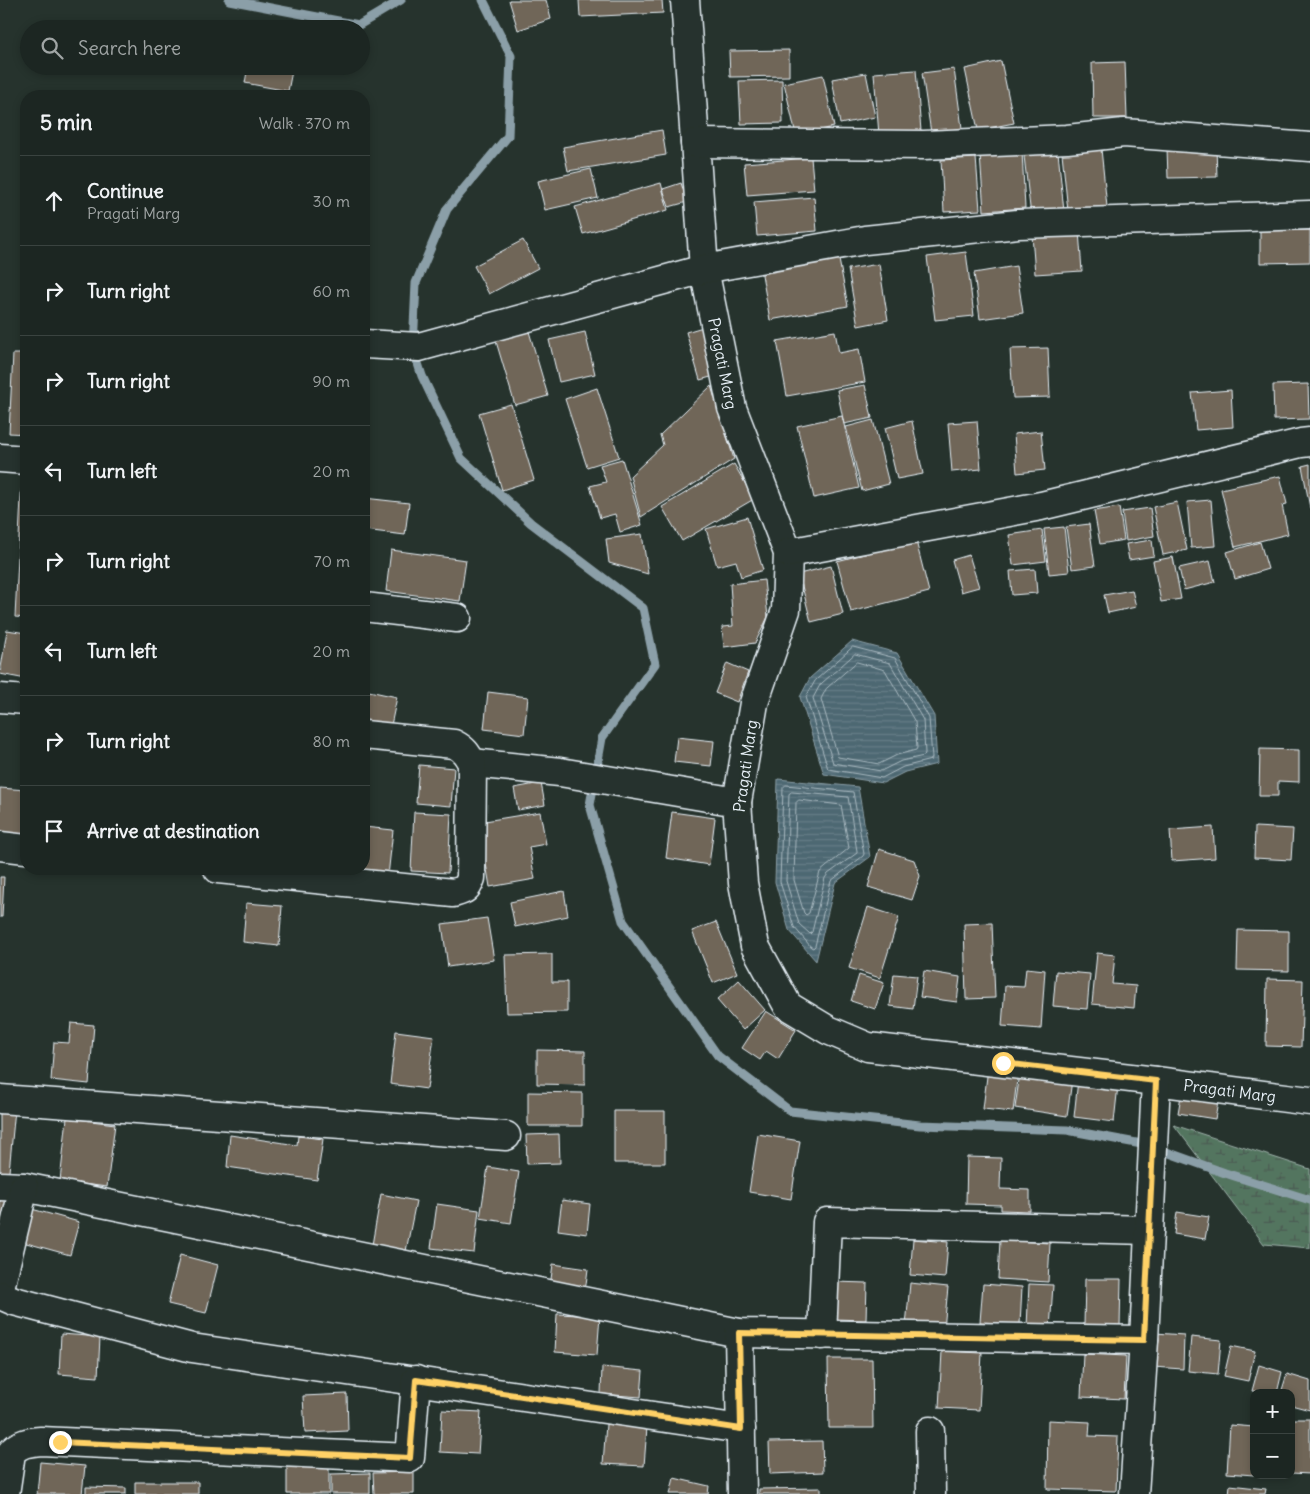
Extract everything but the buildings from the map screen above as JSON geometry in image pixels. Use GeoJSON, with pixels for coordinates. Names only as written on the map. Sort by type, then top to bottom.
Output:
{"type":"FeatureCollection","features":[{"type":"Feature","properties":{"kind":"street","name":"Pragati Marg"},"geometry":{"type":"LineString","coordinates":[[685,0],[704,269],[732,408],[788,553],[786,610],[754,703],[737,802],[743,883],[755,946],[788,1006],[828,1030],[868,1047],[1310,1101]]}},
{"type":"Feature","properties":{"kind":"street"},"geometry":{"type":"LineString","coordinates":[[695,143],[924,145],[1067,139],[1124,133],[1310,147]]}},
{"type":"Feature","properties":{"kind":"street"},"geometry":{"type":"LineString","coordinates":[[370,344],[419,347],[704,269],[865,240],[1018,224],[1310,215]]}},
{"type":"Feature","properties":{"kind":"street"},"geometry":{"type":"LineString","coordinates":[[788,553],[1041,506],[1310,442]]}},
{"type":"Feature","properties":{"kind":"street"},"geometry":{"type":"LineString","coordinates":[[0,458],[20,460]]}},
{"type":"Feature","properties":{"kind":"street"},"geometry":{"type":"LineString","coordinates":[[370,608],[457,618]]}},
{"type":"Feature","properties":{"kind":"street"},"geometry":{"type":"LineString","coordinates":[[0,698],[20,700]]}},
{"type":"Feature","properties":{"kind":"street"},"geometry":{"type":"LineString","coordinates":[[277,875],[453,893],[464,890],[468,886],[471,878],[472,763],[464,749],[454,744],[370,736]]}},
{"type":"Feature","properties":{"kind":"street"},"geometry":{"type":"LineString","coordinates":[[472,763],[560,772],[737,802]]}},
{"type":"Feature","properties":{"kind":"street"},"geometry":{"type":"LineString","coordinates":[[0,846],[20,848]]}},
{"type":"Feature","properties":{"kind":"street"},"geometry":{"type":"LineString","coordinates":[[1134,1494],[1144,1340],[1156,1081]]}},
{"type":"Feature","properties":{"kind":"street"},"geometry":{"type":"LineString","coordinates":[[0,1099],[506,1136]]}},
{"type":"Feature","properties":{"kind":"street"},"geometry":{"type":"LineString","coordinates":[[741,1429],[192,1348],[4,1299],[12,1186],[739,1333],[1144,1340]]}},
{"type":"Feature","properties":{"kind":"street"},"geometry":{"type":"LineString","coordinates":[[822,1334],[827,1222],[1149,1230]]}},
{"type":"Feature","properties":{"kind":"street"},"geometry":{"type":"LineString","coordinates":[[739,1333],[742,1494]]}},
{"type":"Feature","properties":{"kind":"street"},"geometry":{"type":"LineString","coordinates":[[5,1494],[11,1453],[8,1448],[29,1442],[41,1441],[410,1458],[416,1380]]}},
{"type":"Feature","properties":{"kind":"street"},"geometry":{"type":"LineString","coordinates":[[930,1431],[931,1494]]}},
{"type":"Feature","properties":{"kind":"green space"},"geometry":{"type":"Polygon","coordinates":[[[1174,1125],[1310,1169],[1310,1248],[1264,1244],[1174,1125]]]}},
{"type":"Feature","properties":{"kind":"water"},"geometry":{"type":"Polygon","coordinates":[[[852,641],[897,653],[934,716],[937,764],[905,772],[883,783],[824,774],[800,697],[810,678],[852,641]]]}},
{"type":"Feature","properties":{"kind":"water"},"geometry":{"type":"Polygon","coordinates":[[[778,779],[858,787],[870,857],[835,883],[816,961],[789,930],[775,882],[778,779]]]}},
{"type":"Feature","properties":{"kind":"waterway"},"geometry":{"type":"LineString","coordinates":[[229,0],[333,20]]}},
{"type":"Feature","properties":{"kind":"waterway"},"geometry":{"type":"LineString","coordinates":[[367,20],[401,0]]}},
{"type":"Feature","properties":{"kind":"waterway"},"geometry":{"type":"LineString","coordinates":[[483,0],[511,56],[508,136],[447,209],[416,283],[413,348],[422,376],[461,458],[531,523],[643,608],[655,664],[602,738],[590,805],[623,921],[718,1056],[790,1111],[920,1125],[1067,1130],[1147,1145],[1225,1173],[1310,1200]]}},
{"type":"Feature","properties":{"kind":"route"},"geometry":{"type":"LineString","coordinates":[[60,1442],[410,1458],[416,1380],[741,1429],[739,1333],[1144,1340],[1156,1081],[1003,1063]]}}]}
